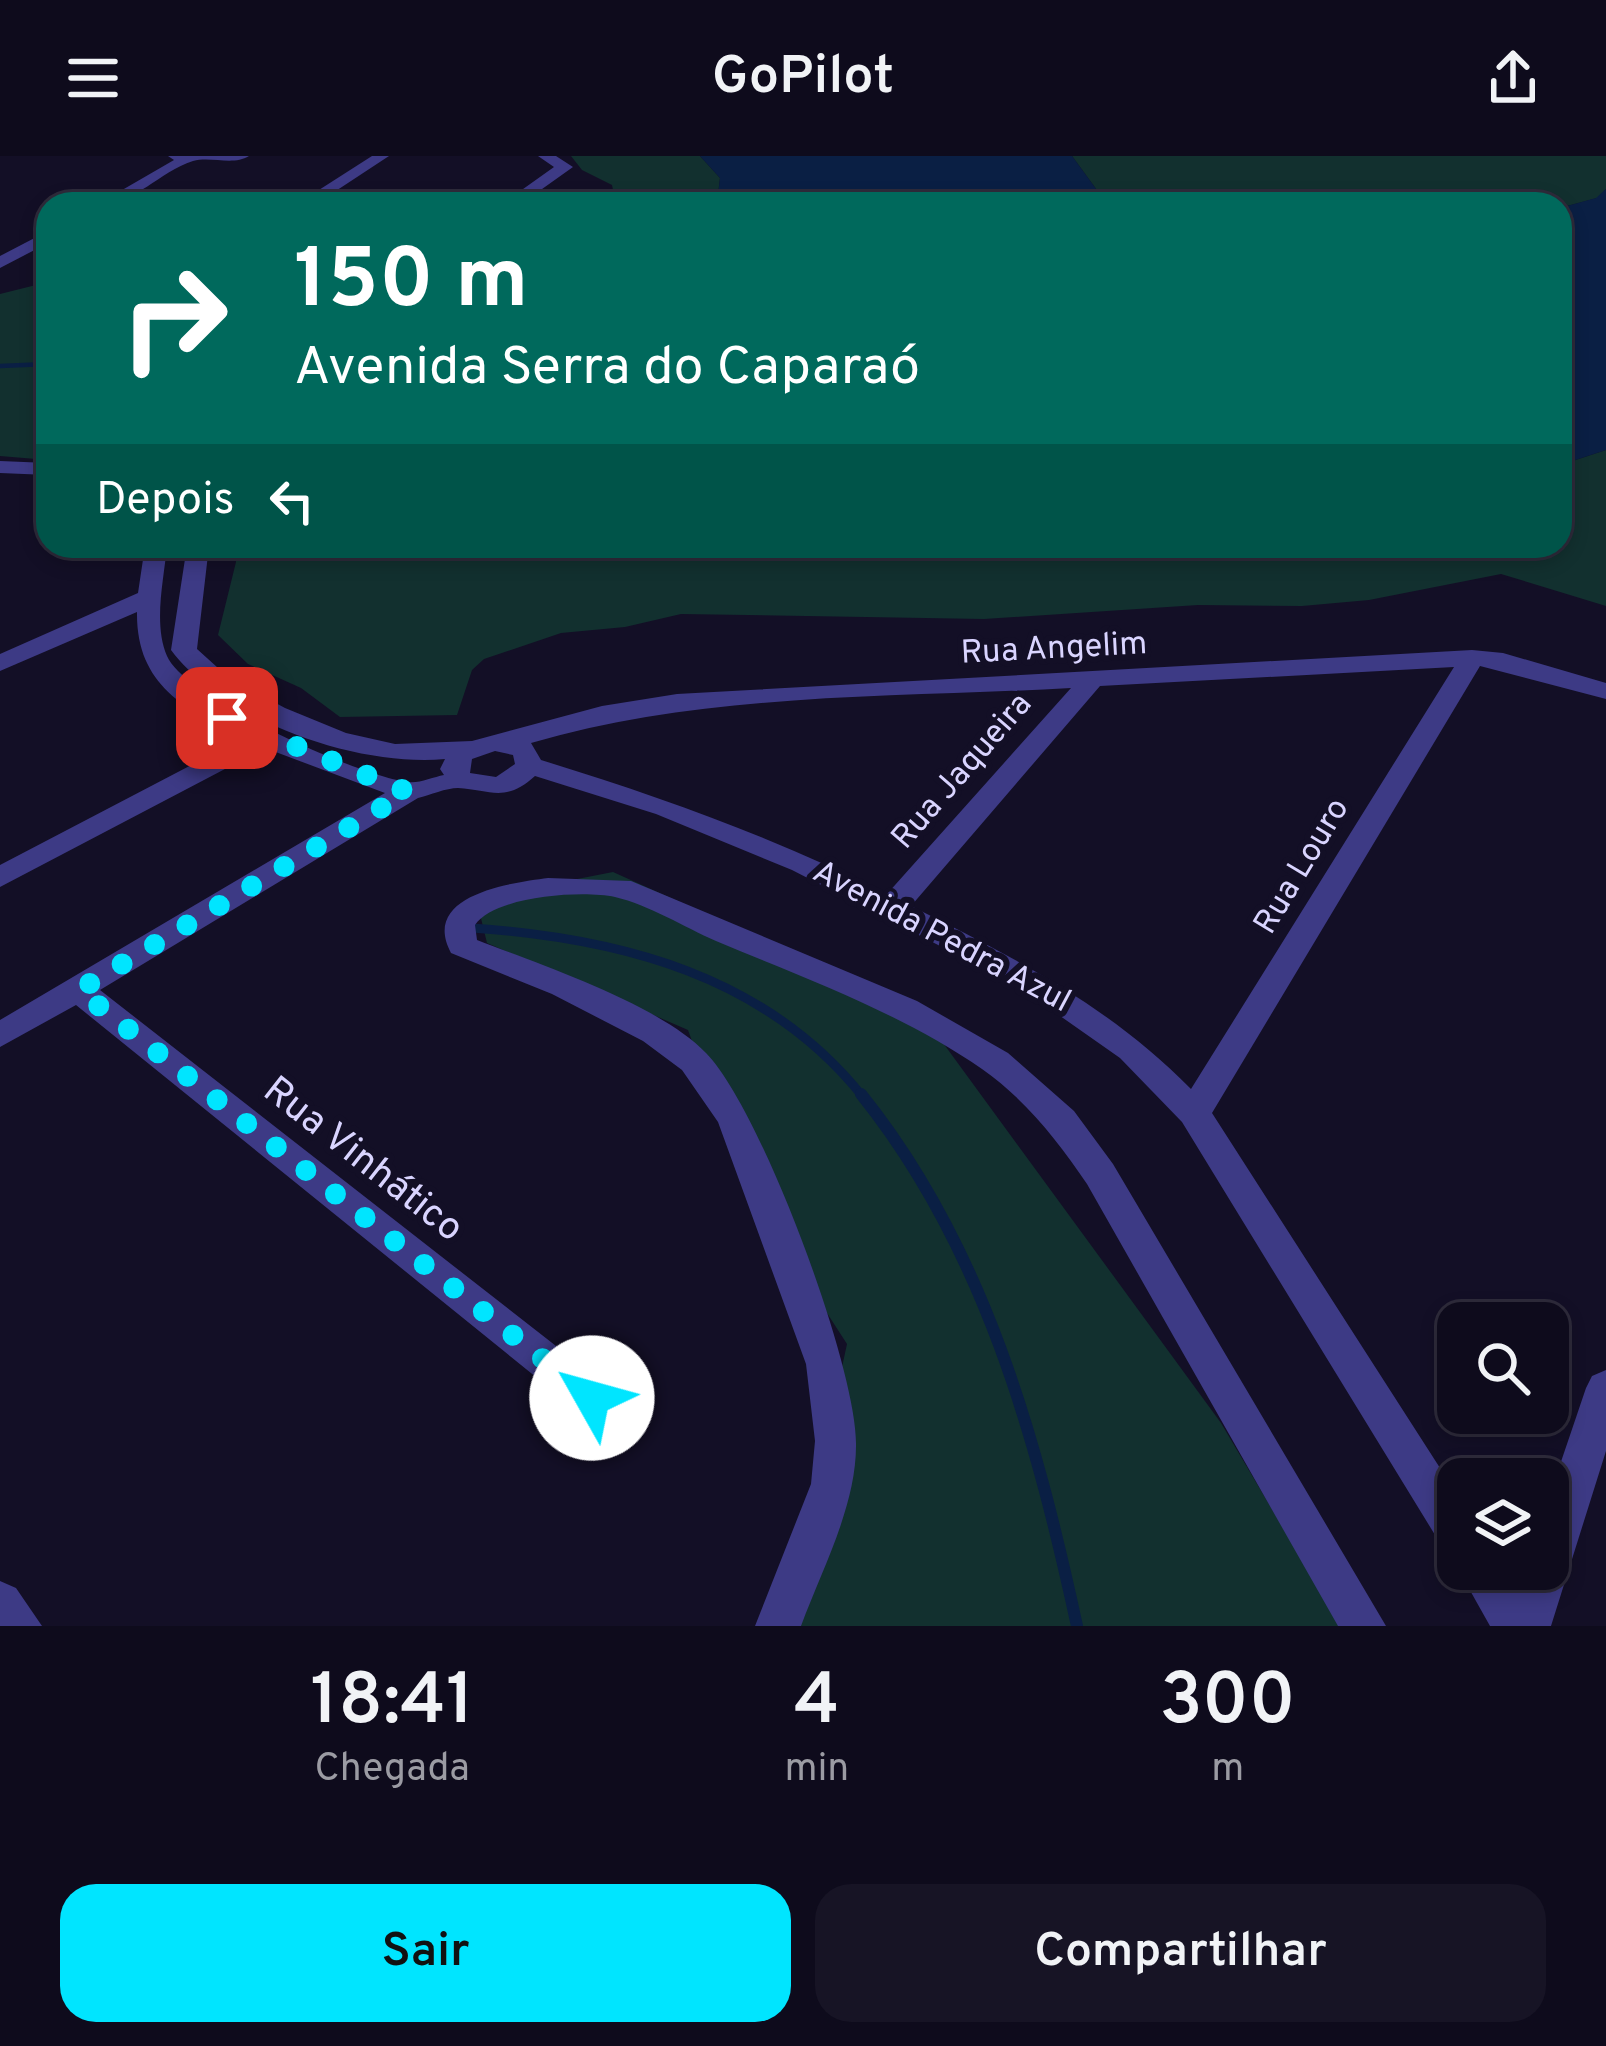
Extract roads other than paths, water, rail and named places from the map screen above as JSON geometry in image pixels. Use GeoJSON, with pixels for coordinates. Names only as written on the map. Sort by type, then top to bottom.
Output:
{"type":"FeatureCollection","features":[{"type":"Feature","properties":{"kind":"street"},"geometry":{"type":"LineString","coordinates":[[126,192],[181,158],[242,156]]}},
{"type":"Feature","properties":{"kind":"street"},"geometry":{"type":"LineString","coordinates":[[324,192],[382,156]]}},
{"type":"Feature","properties":{"kind":"street"},"geometry":{"type":"LineString","coordinates":[[530,192],[562,171],[564,164],[545,156]]}},
{"type":"Feature","properties":{"kind":"street"},"geometry":{"type":"LineString","coordinates":[[0,263],[36,243]]}},
{"type":"Feature","properties":{"kind":"street"},"geometry":{"type":"LineString","coordinates":[[0,467],[36,468]]}},
{"type":"Feature","properties":{"kind":"street"},"geometry":{"type":"LineString","coordinates":[[0,482],[36,483]]}},
{"type":"Feature","properties":{"kind":"street"},"geometry":{"type":"LineString","coordinates":[[155,558],[150,597],[153,653],[163,677],[188,700],[266,737],[408,792]]}},
{"type":"Feature","properties":{"kind":"street"},"geometry":{"type":"LineString","coordinates":[[196,558],[184,650],[202,671],[252,701],[364,748],[419,753],[506,742]]}},
{"type":"Feature","properties":{"kind":"street"},"geometry":{"type":"LineString","coordinates":[[0,664],[150,597]]}},
{"type":"Feature","properties":{"kind":"street","name":"Rua Angelim"},"geometry":{"type":"LineString","coordinates":[[506,742],[602,714],[677,702],[1472,658],[1503,661],[1606,691]]}},
{"type":"Feature","properties":{"kind":"street","name":"Rua Louro"},"geometry":{"type":"LineString","coordinates":[[1194,1113],[1472,658]]}},
{"type":"Feature","properties":{"kind":"street","name":"Rua Jaqueira"},"geometry":{"type":"LineString","coordinates":[[891,909],[1090,682]]}},
{"type":"Feature","properties":{"kind":"street"},"geometry":{"type":"LineString","coordinates":[[0,877],[266,737]]}},
{"type":"Feature","properties":{"kind":"street","name":"Avenida Pedra Azul"},"geometry":{"type":"LineString","coordinates":[[506,742],[525,751],[530,765],[706,823],[802,863],[1028,977],[1132,1049],[1194,1113],[1437,1501]]}},
{"type":"Feature","properties":{"kind":"street"},"geometry":{"type":"LineString","coordinates":[[460,779],[456,761],[469,748]]}},
{"type":"Feature","properties":{"kind":"street"},"geometry":{"type":"LineString","coordinates":[[0,1035],[408,792],[460,779],[480,787],[501,785],[523,775],[530,765]]}},
{"type":"Feature","properties":{"kind":"street"},"geometry":{"type":"LineString","coordinates":[[778,1626],[832,1484],[836,1441],[826,1364],[734,1118],[694,1061],[655,1034],[562,986],[462,946],[458,931],[464,917],[496,897],[572,884],[620,888],[907,1009],[996,1062],[1062,1120],[1100,1174],[1364,1626]]}},
{"type":"Feature","properties":{"kind":"street","name":"Rua Vinhático"},"geometry":{"type":"LineString","coordinates":[[79,990],[592,1398]]}},
{"type":"Feature","properties":{"kind":"street"},"geometry":{"type":"LineString","coordinates":[[1569,1500],[1606,1388]]}},
{"type":"Feature","properties":{"kind":"street"},"geometry":{"type":"LineString","coordinates":[[1493,1590],[1516,1626]]}},
{"type":"Feature","properties":{"kind":"street"},"geometry":{"type":"LineString","coordinates":[[1528,1626],[1539,1590]]}},
{"type":"Feature","properties":{"kind":"street"},"geometry":{"type":"LineString","coordinates":[[0,1603],[19,1626]]}},
{"type":"Feature","properties":{"kind":"water"},"geometry":{"type":"Polygon","coordinates":[[[700,156],[1072,156],[1098,192],[718,192],[720,178],[700,156]]]}},
{"type":"Feature","properties":{"kind":"water"},"geometry":{"type":"Polygon","coordinates":[[[1606,189],[1606,450],[1572,461],[1572,205],[1596,198],[1606,189]]]}},
{"type":"Feature","properties":{"kind":"waterway"},"geometry":{"type":"LineString","coordinates":[[0,366],[36,364]]}},
{"type":"Feature","properties":{"kind":"waterway"},"geometry":{"type":"LineString","coordinates":[[472,928],[582,942],[687,971],[782,1021],[825,1055],[863,1097]]}},
{"type":"Feature","properties":{"kind":"waterway"},"geometry":{"type":"LineString","coordinates":[[861,1094],[941,1215],[1000,1346],[1043,1485],[1077,1626]]}}]}
